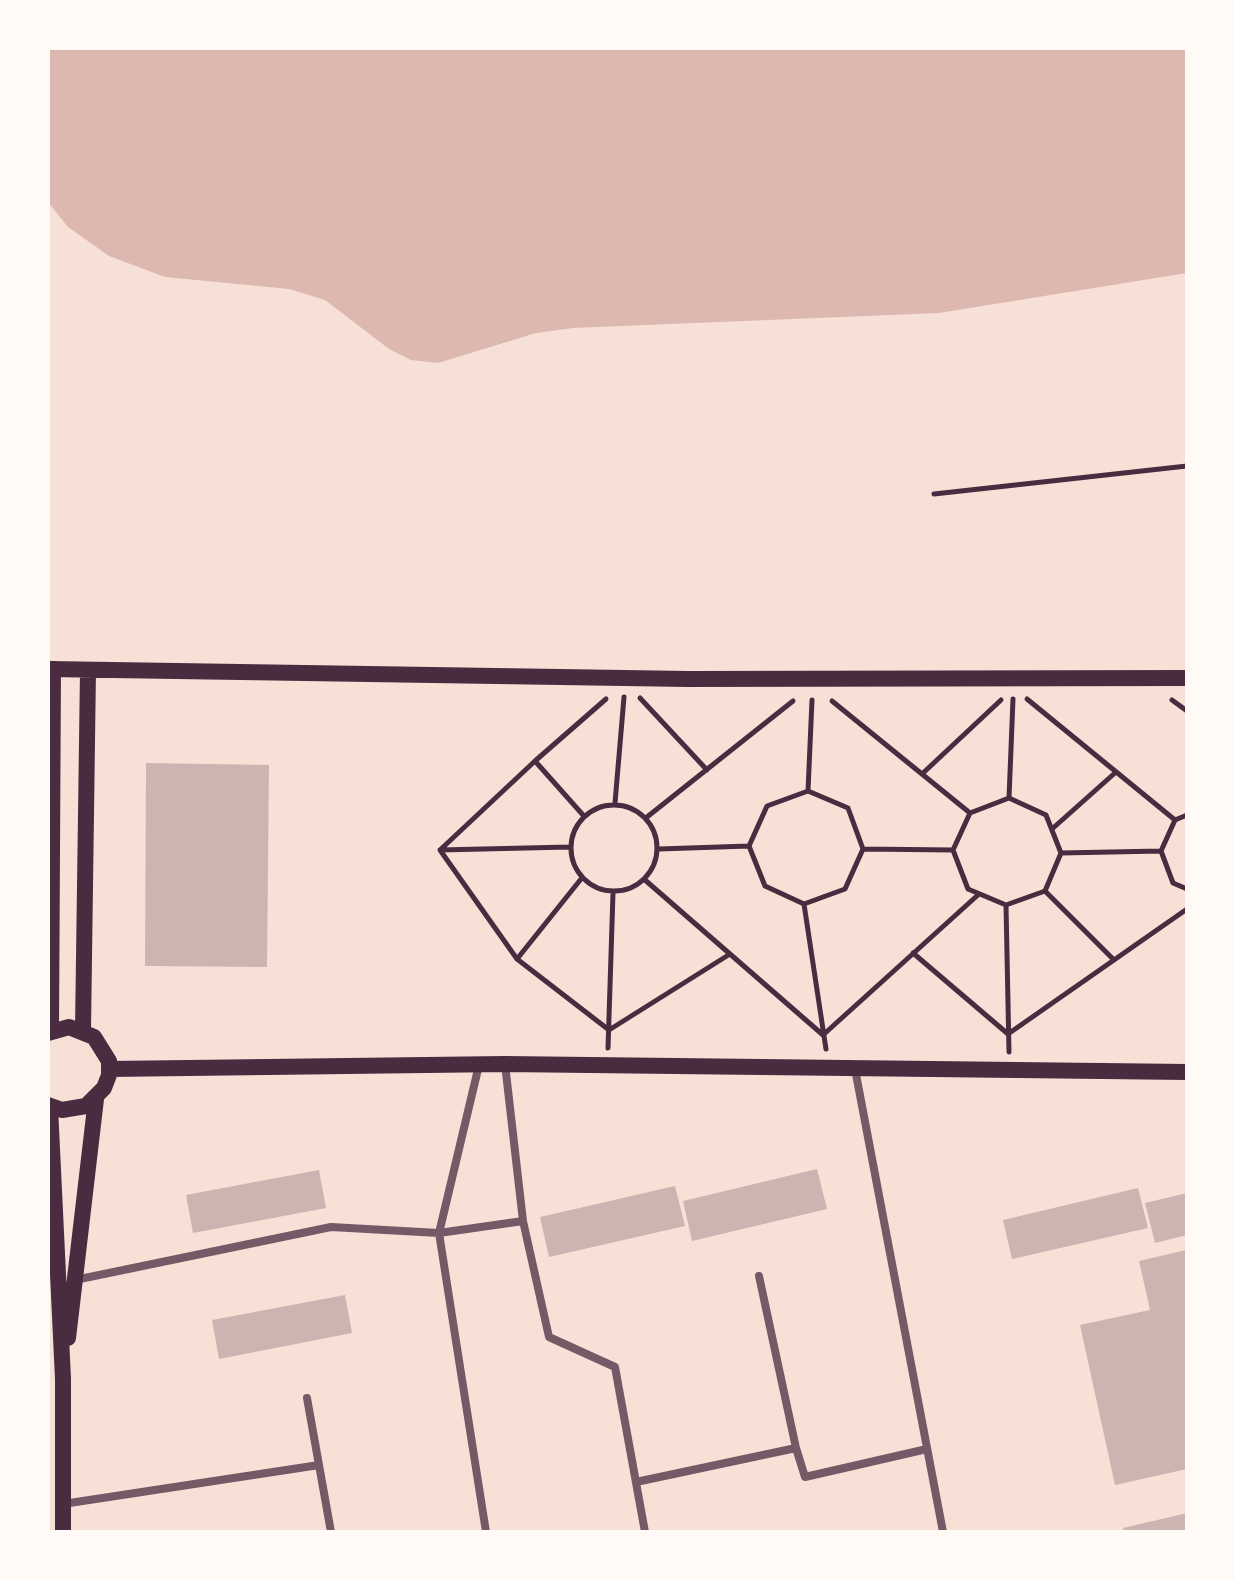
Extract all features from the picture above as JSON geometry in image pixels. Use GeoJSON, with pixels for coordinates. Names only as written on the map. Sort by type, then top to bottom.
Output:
{"type":"FeatureCollection","features":[{"type":"Feature","properties":{"kind":"main road"},"geometry":{"type":"LineString","coordinates":[[63,1532],[49,1106],[74,1110],[96,1099],[104,1088],[109,1069],[103,1047],[83,1030],[69,1027],[50,1032],[50,669],[688,679],[1187,678]]}},
{"type":"Feature","properties":{"kind":"main road"},"geometry":{"type":"LineString","coordinates":[[83,1030],[88,670]]}},
{"type":"Feature","properties":{"kind":"main road"},"geometry":{"type":"LineString","coordinates":[[109,1069],[505,1064],[1187,1072]]}},
{"type":"Feature","properties":{"kind":"main road"},"geometry":{"type":"LineString","coordinates":[[56,1381],[75,1280],[96,1099]]}},
{"type":"Feature","properties":{"kind":"street"},"geometry":{"type":"LineString","coordinates":[[479,1064],[439,1233],[486,1532]]}},
{"type":"Feature","properties":{"kind":"street"},"geometry":{"type":"LineString","coordinates":[[505,1064],[523,1221],[549,1337],[615,1367],[645,1532]]}},
{"type":"Feature","properties":{"kind":"street"},"geometry":{"type":"LineString","coordinates":[[855,1067],[943,1532]]}},
{"type":"Feature","properties":{"kind":"street"},"geometry":{"type":"LineString","coordinates":[[75,1280],[331,1227],[439,1233],[523,1221]]}},
{"type":"Feature","properties":{"kind":"street"},"geometry":{"type":"LineString","coordinates":[[759,1276],[805,1477],[927,1449]]}},
{"type":"Feature","properties":{"kind":"street"},"geometry":{"type":"LineString","coordinates":[[307,1398],[331,1532]]}},
{"type":"Feature","properties":{"kind":"street"},"geometry":{"type":"LineString","coordinates":[[636,1482],[796,1448]]}},
{"type":"Feature","properties":{"kind":"street"},"geometry":{"type":"LineString","coordinates":[[63,1504],[319,1465]]}},
{"type":"Feature","properties":{"kind":"path"},"geometry":{"type":"LineString","coordinates":[[934,494],[1187,466]]}},
{"type":"Feature","properties":{"kind":"path"},"geometry":{"type":"LineString","coordinates":[[615,803],[625,683]]}},
{"type":"Feature","properties":{"kind":"path"},"geometry":{"type":"LineString","coordinates":[[808,791],[812,685]]}},
{"type":"Feature","properties":{"kind":"path"},"geometry":{"type":"LineString","coordinates":[[1013,688],[1175,820]]}},
{"type":"Feature","properties":{"kind":"path"},"geometry":{"type":"LineString","coordinates":[[922,774],[1013,688]]}},
{"type":"Feature","properties":{"kind":"path"},"geometry":{"type":"LineString","coordinates":[[1009,798],[1013,688]]}},
{"type":"Feature","properties":{"kind":"path"},"geometry":{"type":"LineString","coordinates":[[440,850],[535,761],[614,693]]}},
{"type":"Feature","properties":{"kind":"path"},"geometry":{"type":"LineString","coordinates":[[635,694],[707,770]]}},
{"type":"Feature","properties":{"kind":"path"},"geometry":{"type":"LineString","coordinates":[[647,817],[800,695]]}},
{"type":"Feature","properties":{"kind":"path"},"geometry":{"type":"LineString","coordinates":[[824,695],[970,813]]}},
{"type":"Feature","properties":{"kind":"path"},"geometry":{"type":"LineString","coordinates":[[1168,697],[1187,711]]}},
{"type":"Feature","properties":{"kind":"path"},"geometry":{"type":"LineString","coordinates":[[535,761],[583,815]]}},
{"type":"Feature","properties":{"kind":"path"},"geometry":{"type":"LineString","coordinates":[[1052,829],[1116,772]]}},
{"type":"Feature","properties":{"kind":"path"},"geometry":{"type":"LineString","coordinates":[[808,791],[848,808],[863,849],[845,889],[804,904],[765,886],[749,846],[767,806],[808,791]]}},
{"type":"Feature","properties":{"kind":"path"},"geometry":{"type":"LineString","coordinates":[[1009,798],[1046,815],[1061,853],[1045,891],[1006,905],[968,889],[953,850],[970,813],[1009,798]]}},
{"type":"Feature","properties":{"kind":"path"},"geometry":{"type":"LineString","coordinates":[[615,803],[647,817],[659,849],[645,880],[613,893],[581,879],[569,847],[583,815],[615,803]]}},
{"type":"Feature","properties":{"kind":"path"},"geometry":{"type":"LineString","coordinates":[[1187,815],[1175,820],[1161,851],[1173,883],[1187,889]]}},
{"type":"Feature","properties":{"kind":"path"},"geometry":{"type":"LineString","coordinates":[[659,849],[749,846]]}},
{"type":"Feature","properties":{"kind":"path"},"geometry":{"type":"LineString","coordinates":[[440,850],[569,847]]}},
{"type":"Feature","properties":{"kind":"path"},"geometry":{"type":"LineString","coordinates":[[863,849],[953,850]]}},
{"type":"Feature","properties":{"kind":"path"},"geometry":{"type":"LineString","coordinates":[[440,850],[517,959],[609,1030]]}},
{"type":"Feature","properties":{"kind":"path"},"geometry":{"type":"LineString","coordinates":[[1061,853],[1161,851]]}},
{"type":"Feature","properties":{"kind":"path"},"geometry":{"type":"LineString","coordinates":[[517,959],[581,879]]}},
{"type":"Feature","properties":{"kind":"path"},"geometry":{"type":"LineString","coordinates":[[645,880],[823,1035]]}},
{"type":"Feature","properties":{"kind":"path"},"geometry":{"type":"LineString","coordinates":[[1045,891],[1114,960]]}},
{"type":"Feature","properties":{"kind":"path"},"geometry":{"type":"LineString","coordinates":[[608,1065],[613,893]]}},
{"type":"Feature","properties":{"kind":"path"},"geometry":{"type":"LineString","coordinates":[[823,1035],[979,894]]}},
{"type":"Feature","properties":{"kind":"path"},"geometry":{"type":"LineString","coordinates":[[804,904],[828,1067]]}},
{"type":"Feature","properties":{"kind":"path"},"geometry":{"type":"LineString","coordinates":[[1006,905],[1009,1071]]}},
{"type":"Feature","properties":{"kind":"path"},"geometry":{"type":"LineString","coordinates":[[1008,1034],[1187,909]]}},
{"type":"Feature","properties":{"kind":"path"},"geometry":{"type":"LineString","coordinates":[[913,953],[1008,1034]]}},
{"type":"Feature","properties":{"kind":"path"},"geometry":{"type":"LineString","coordinates":[[609,1030],[730,954]]}},
{"type":"Feature","properties":{"kind":"shaded area"},"geometry":{"type":"Polygon","coordinates":[[[48,48],[1187,48],[1187,273],[939,313],[573,328],[536,333],[438,363],[411,360],[389,349],[325,300],[289,289],[165,277],[109,256],[68,227],[48,202],[48,48]]]}},
{"type":"Feature","properties":{"kind":"building"},"geometry":{"type":"Polygon","coordinates":[[[146,763],[269,765],[267,967],[145,966],[146,763]]]}},
{"type":"Feature","properties":{"kind":"building"},"geometry":{"type":"Polygon","coordinates":[[[817,1169],[827,1209],[692,1241],[683,1201],[817,1169]]]}},
{"type":"Feature","properties":{"kind":"building"},"geometry":{"type":"Polygon","coordinates":[[[319,1170],[326,1208],[193,1233],[186,1195],[319,1170]]]}},
{"type":"Feature","properties":{"kind":"building"},"geometry":{"type":"Polygon","coordinates":[[[675,1186],[685,1226],[549,1257],[540,1217],[675,1186]]]}},
{"type":"Feature","properties":{"kind":"building"},"geometry":{"type":"Polygon","coordinates":[[[1138,1188],[1148,1228],[1012,1259],[1003,1220],[1138,1188]]]}},
{"type":"Feature","properties":{"kind":"building"},"geometry":{"type":"Polygon","coordinates":[[[1187,1193],[1187,1235],[1155,1243],[1145,1203],[1187,1193]]]}},
{"type":"Feature","properties":{"kind":"building"},"geometry":{"type":"Polygon","coordinates":[[[1186,1250],[1187,1469],[1115,1485],[1080,1325],[1150,1310],[1139,1261],[1186,1250]]]}},
{"type":"Feature","properties":{"kind":"building"},"geometry":{"type":"Polygon","coordinates":[[[345,1295],[352,1333],[219,1359],[212,1320],[345,1295]]]}},
{"type":"Feature","properties":{"kind":"building"},"geometry":{"type":"Polygon","coordinates":[[[1187,1513],[1187,1532],[1124,1532],[1123,1528],[1187,1513]]]}}]}
